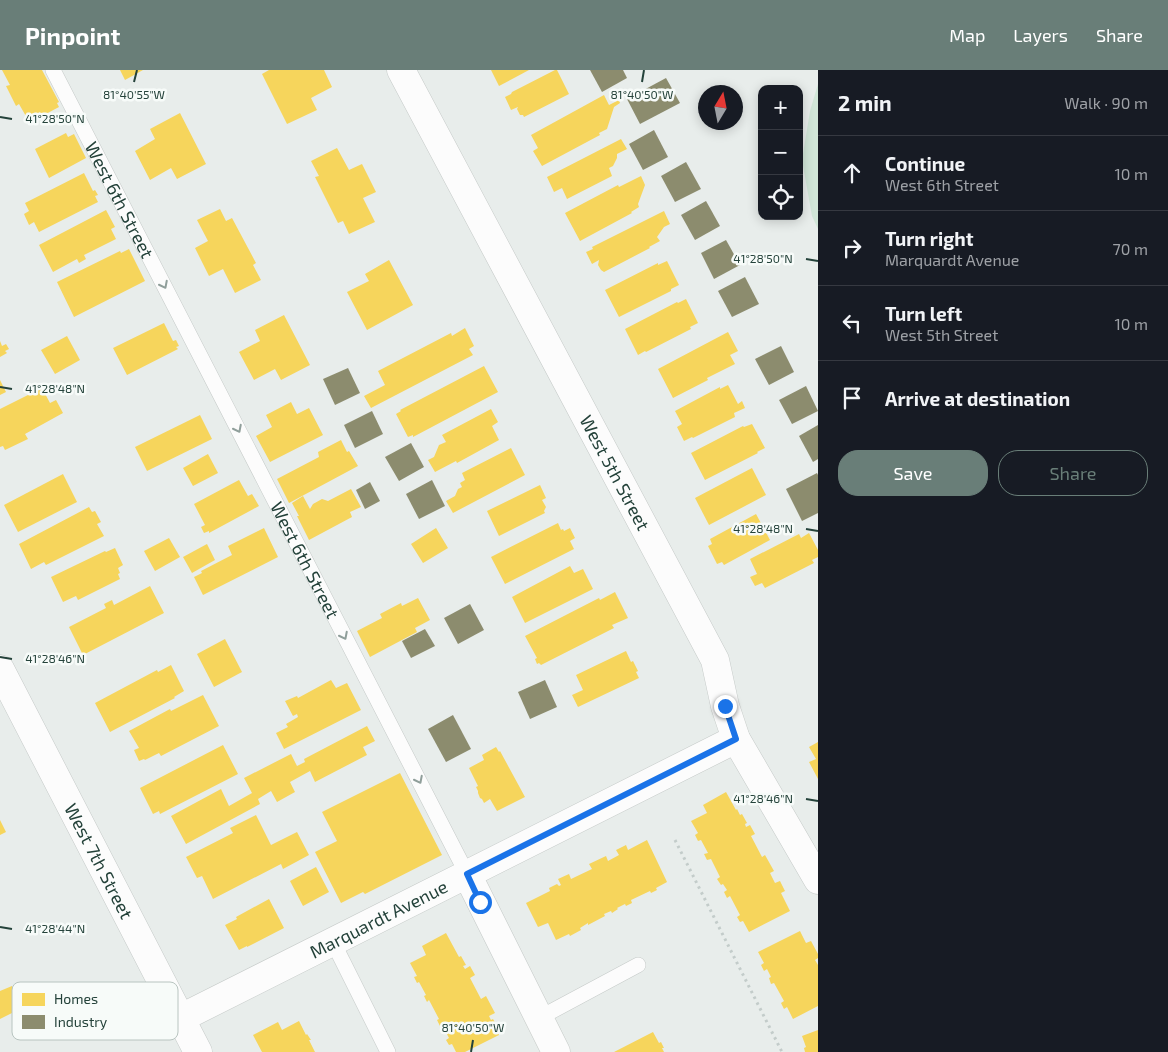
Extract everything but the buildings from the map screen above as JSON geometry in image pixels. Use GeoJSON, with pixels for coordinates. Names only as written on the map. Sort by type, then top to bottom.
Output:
{"type":"FeatureCollection","features":[{"type":"Feature","properties":{"kind":"street","name":"West 5th Street"},"geometry":{"type":"LineString","coordinates":[[401,70],[714,660],[725,706],[736,739],[818,880]]}},
{"type":"Feature","properties":{"kind":"street","name":"West 7th Street"},"geometry":{"type":"LineString","coordinates":[[0,669],[162,982]]}},
{"type":"Feature","properties":{"kind":"street","name":"Marquardt Avenue"},"geometry":{"type":"LineString","coordinates":[[181,1018],[736,739]]}},
{"type":"Feature","properties":{"kind":"street","name":"West 6th Street"},"geometry":{"type":"LineString","coordinates":[[467,874],[556,1052]]}},
{"type":"Feature","properties":{"kind":"street","name":"West 7th Street"},"geometry":{"type":"LineString","coordinates":[[178,1012],[198,1052]]}},
{"type":"Feature","properties":{"kind":"lane","name":"West 6th Street"},"geometry":{"type":"LineString","coordinates":[[54,70],[467,874]]}},
{"type":"Feature","properties":{"kind":"lane"},"geometry":{"type":"LineString","coordinates":[[332,942],[388,1052]]}},
{"type":"Feature","properties":{"kind":"lane"},"geometry":{"type":"LineString","coordinates":[[538,1018],[638,965]]}},
{"type":"Feature","properties":{"kind":"path"},"geometry":{"type":"LineString","coordinates":[[675,840],[782,1052]]}},
{"type":"Feature","properties":{"kind":"green space"},"geometry":{"type":"Polygon","coordinates":[[[818,84],[818,229],[812,216],[803,166],[810,111],[818,84]]]}},
{"type":"Feature","properties":{"kind":"route"},"geometry":{"type":"LineString","coordinates":[[480,902],[467,874],[736,739],[725,706]]}}]}
